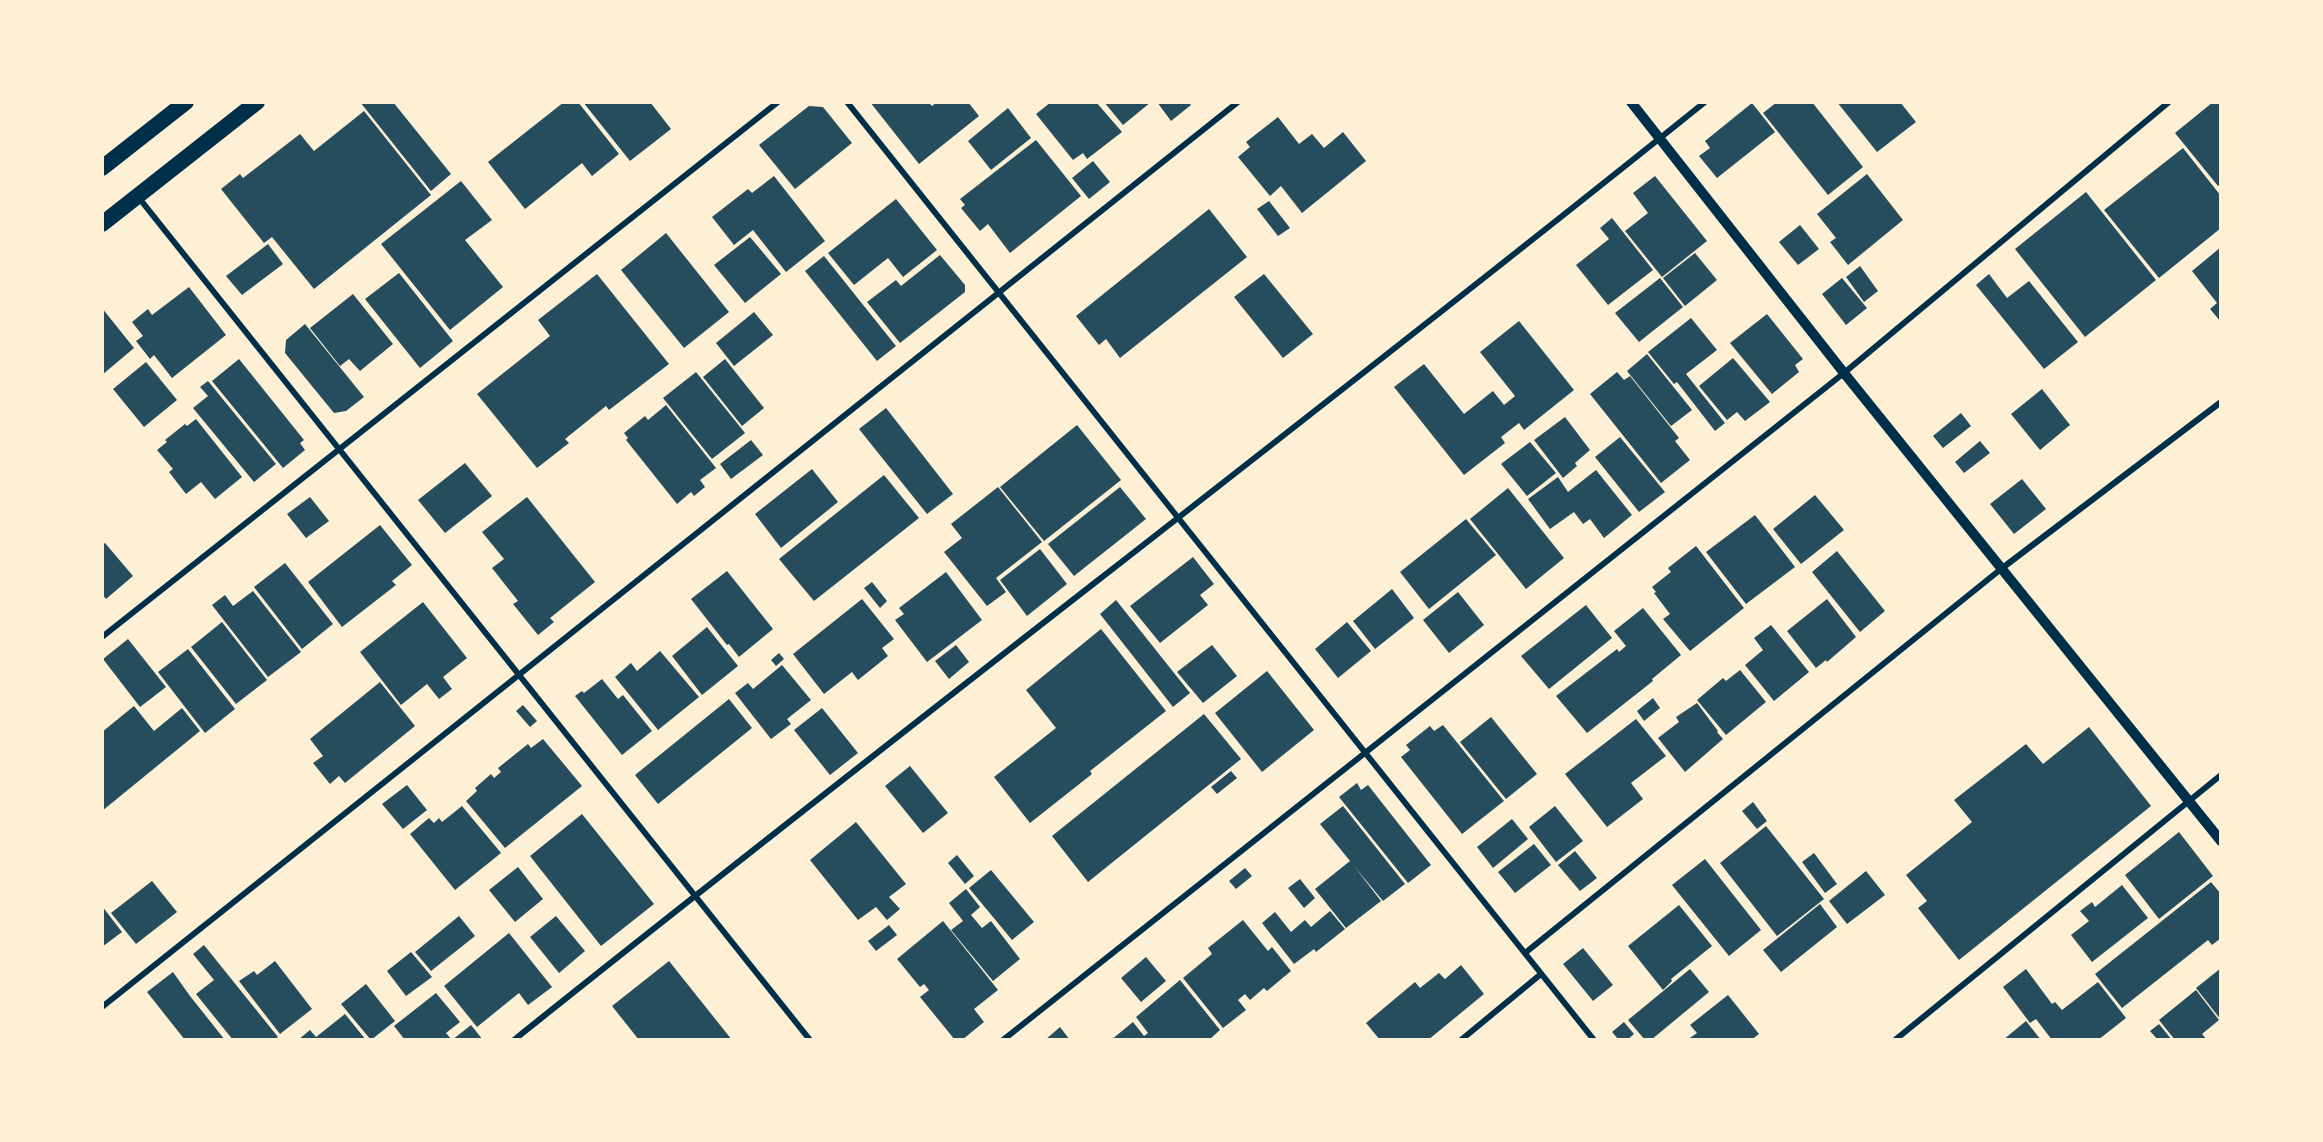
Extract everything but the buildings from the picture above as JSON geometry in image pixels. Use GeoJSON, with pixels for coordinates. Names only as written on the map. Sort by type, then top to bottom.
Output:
{"type":"FeatureCollection","features":[{"type":"Feature","properties":{"kind":"highway"},"geometry":{"type":"LineString","coordinates":[[104,161],[186,102]]}},
{"type":"Feature","properties":{"kind":"highway"},"geometry":{"type":"LineString","coordinates":[[102,224],[257,102]]}},
{"type":"Feature","properties":{"kind":"street"},"geometry":{"type":"LineString","coordinates":[[102,637],[778,102]]}},
{"type":"Feature","properties":{"kind":"street"},"geometry":{"type":"LineString","coordinates":[[847,102],[1594,1040]]}},
{"type":"Feature","properties":{"kind":"street"},"geometry":{"type":"LineString","coordinates":[[102,1007],[1238,102]]}},
{"type":"Feature","properties":{"kind":"street"},"geometry":{"type":"LineString","coordinates":[[1631,102],[1844,373],[2221,841]]}},
{"type":"Feature","properties":{"kind":"street"},"geometry":{"type":"LineString","coordinates":[[514,1040],[1705,102]]}},
{"type":"Feature","properties":{"kind":"street"},"geometry":{"type":"LineString","coordinates":[[1003,1040],[1844,373],[2169,102]]}},
{"type":"Feature","properties":{"kind":"street"},"geometry":{"type":"LineString","coordinates":[[137,196],[810,1040]]}},
{"type":"Feature","properties":{"kind":"street"},"geometry":{"type":"LineString","coordinates":[[1525,953],[2001,569],[2221,402]]}},
{"type":"Feature","properties":{"kind":"street"},"geometry":{"type":"LineString","coordinates":[[1895,1040],[2221,775]]}},
{"type":"Feature","properties":{"kind":"street"},"geometry":{"type":"LineString","coordinates":[[1461,1040],[1541,974]]}}]}
